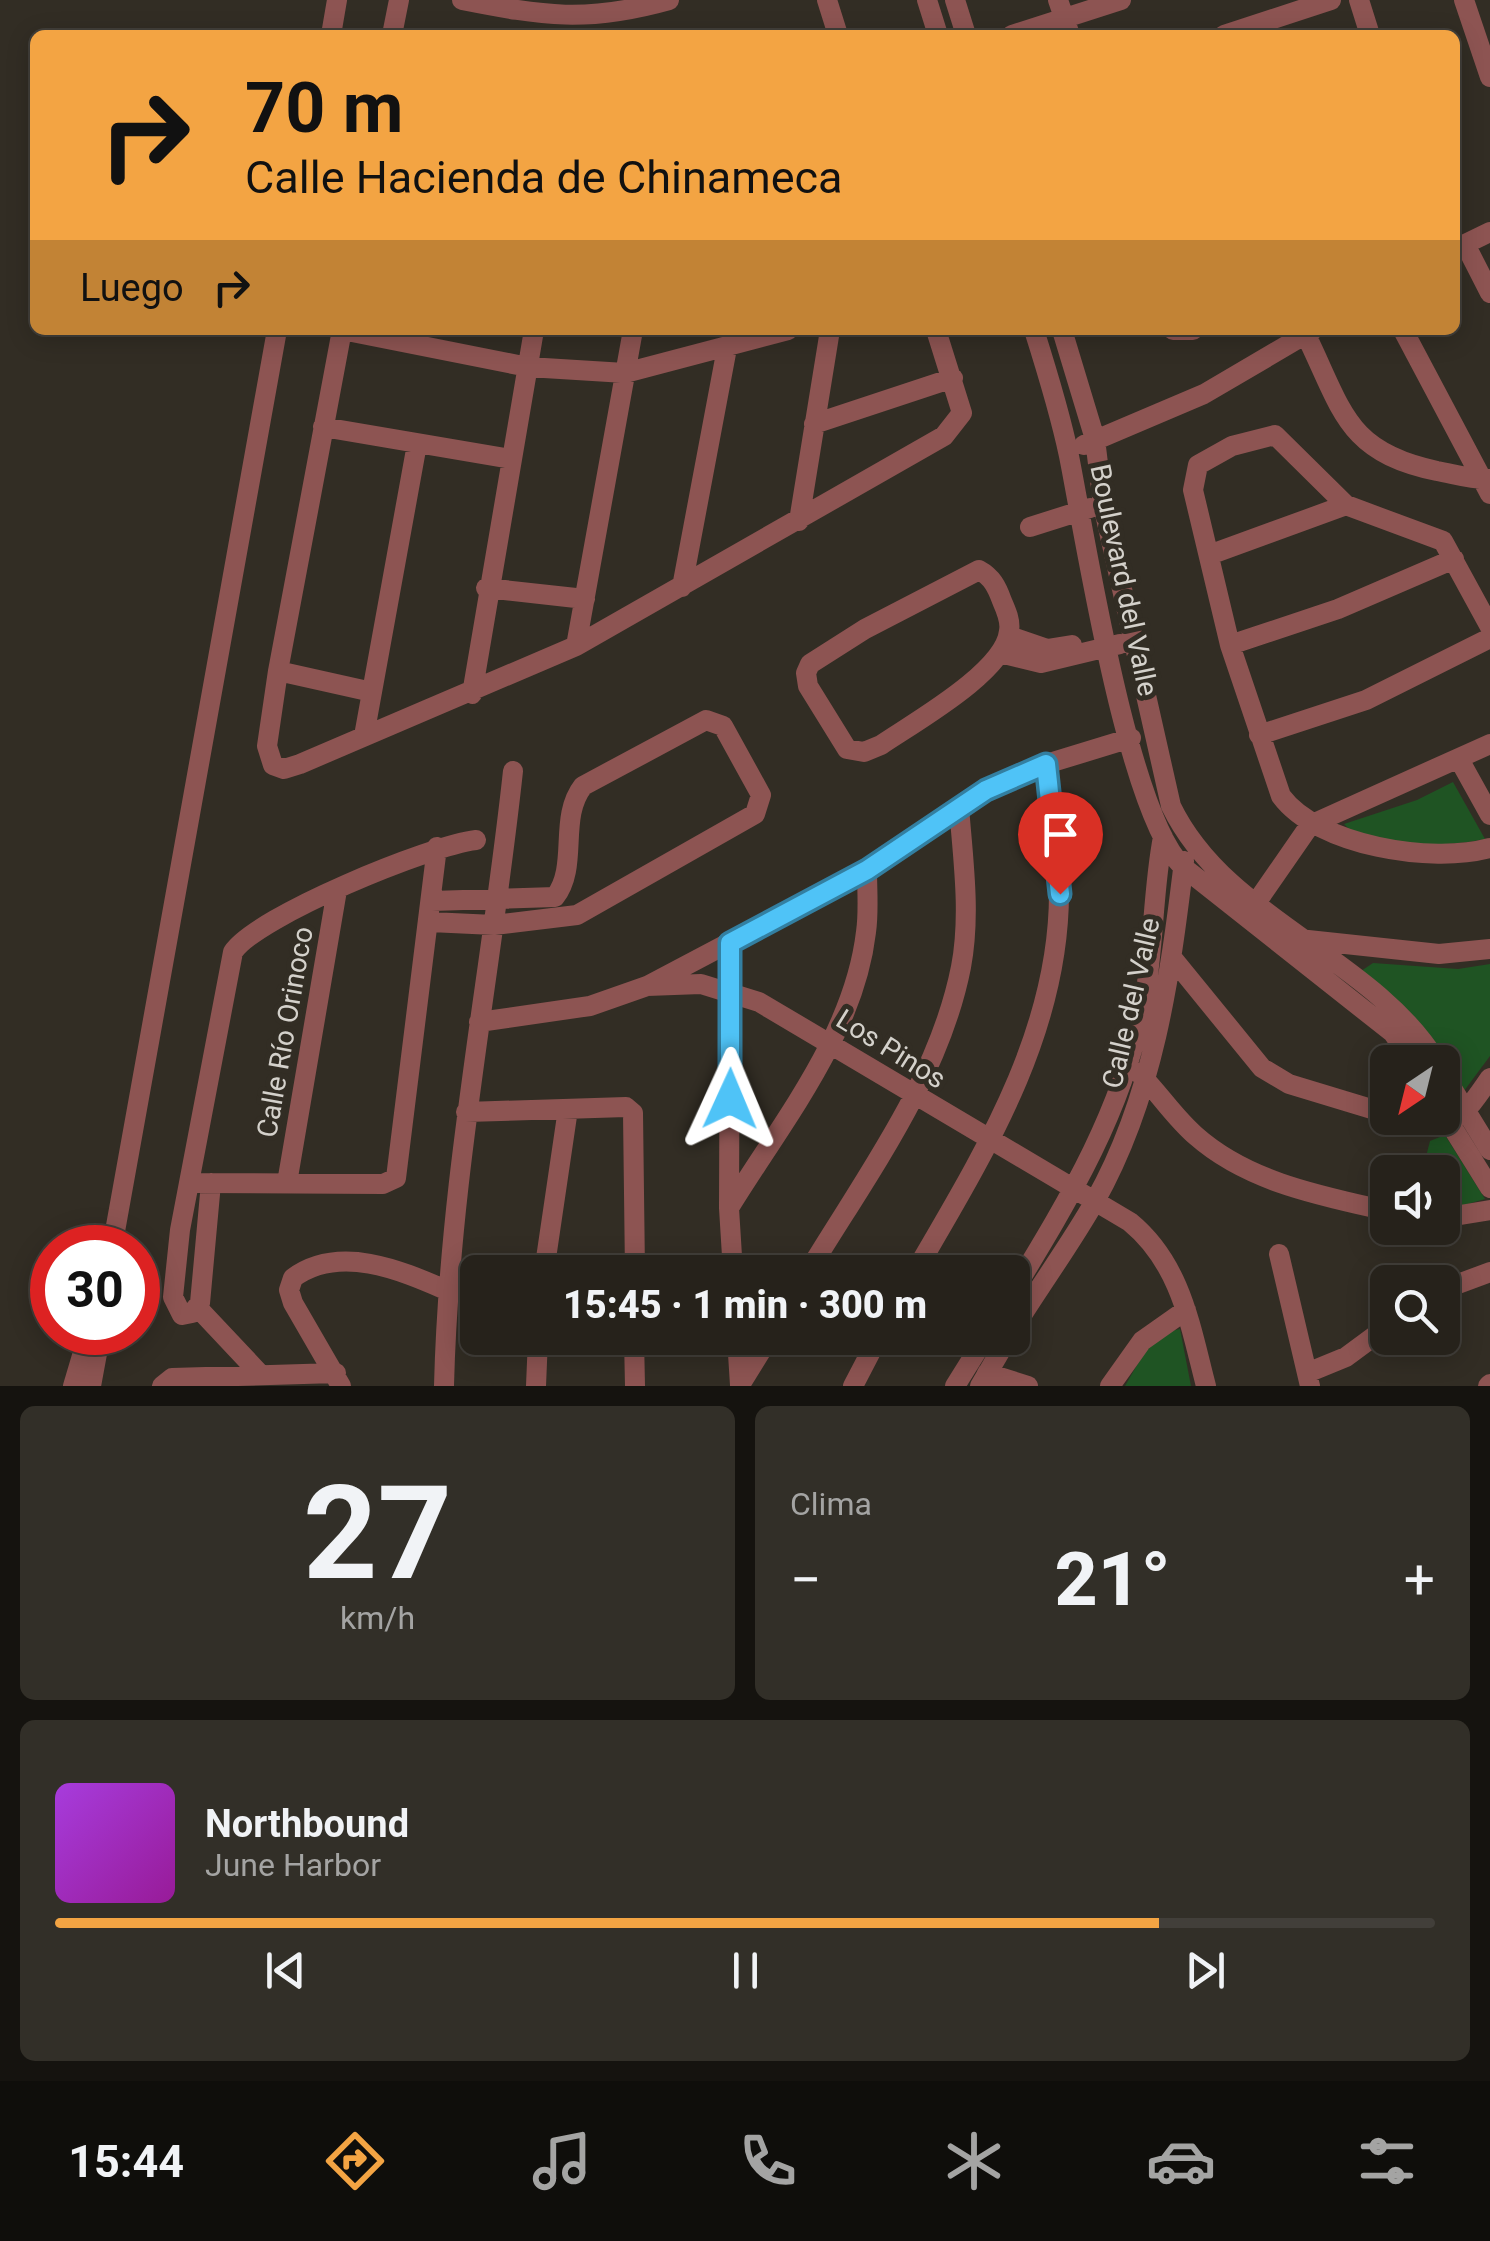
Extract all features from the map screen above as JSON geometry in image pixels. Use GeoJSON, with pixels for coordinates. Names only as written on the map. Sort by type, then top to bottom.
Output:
{"type":"FeatureCollection","features":[{"type":"Feature","properties":{"kind":"street"},"geometry":{"type":"LineString","coordinates":[[331,30],[337,0]]}},
{"type":"Feature","properties":{"kind":"street"},"geometry":{"type":"LineString","coordinates":[[393,30],[399,0]]}},
{"type":"Feature","properties":{"kind":"street"},"geometry":{"type":"LineString","coordinates":[[462,0],[564,17],[669,0]]}},
{"type":"Feature","properties":{"kind":"street"},"geometry":{"type":"LineString","coordinates":[[828,0],[837,30]]}},
{"type":"Feature","properties":{"kind":"street"},"geometry":{"type":"LineString","coordinates":[[927,0],[936,30]]}},
{"type":"Feature","properties":{"kind":"street"},"geometry":{"type":"LineString","coordinates":[[955,0],[964,30]]}},
{"type":"Feature","properties":{"kind":"street"},"geometry":{"type":"LineString","coordinates":[[1027,30],[1120,0]]}},
{"type":"Feature","properties":{"kind":"street"},"geometry":{"type":"LineString","coordinates":[[1239,30],[1331,0]]}},
{"type":"Feature","properties":{"kind":"street"},"geometry":{"type":"LineString","coordinates":[[1359,0],[1368,30]]}},
{"type":"Feature","properties":{"kind":"street"},"geometry":{"type":"LineString","coordinates":[[1464,0],[1490,77]]}},
{"type":"Feature","properties":{"kind":"street"},"geometry":{"type":"LineString","coordinates":[[1490,232],[1460,247],[1490,293]]}},
{"type":"Feature","properties":{"kind":"street"},"geometry":{"type":"LineString","coordinates":[[116,1225],[277,335]]}},
{"type":"Feature","properties":{"kind":"street"},"geometry":{"type":"LineString","coordinates":[[341,335],[267,746],[273,765],[284,769],[472,694],[576,646],[944,436],[962,413],[938,335]]}},
{"type":"Feature","properties":{"kind":"street"},"geometry":{"type":"LineString","coordinates":[[368,335],[528,366],[625,373],[771,335]]}},
{"type":"Feature","properties":{"kind":"street"},"geometry":{"type":"LineString","coordinates":[[472,694],[486,588],[533,335]]}},
{"type":"Feature","properties":{"kind":"street"},"geometry":{"type":"LineString","coordinates":[[576,646],[632,335]]}},
{"type":"Feature","properties":{"kind":"street"},"geometry":{"type":"LineString","coordinates":[[799,521],[829,335]]}},
{"type":"Feature","properties":{"kind":"street","name":"Boulevard del Valle"},"geometry":{"type":"LineString","coordinates":[[1035,335],[1068,452],[1106,642],[1162,841]]}},
{"type":"Feature","properties":{"kind":"street","name":"Boulevard del Valle"},"geometry":{"type":"LineString","coordinates":[[1064,335],[1095,440],[1103,504],[1171,806],[1188,835],[1256,903],[1408,1023],[1424,1045]]}},
{"type":"Feature","properties":{"kind":"street"},"geometry":{"type":"LineString","coordinates":[[1068,452],[1204,394],[1305,335]]}},
{"type":"Feature","properties":{"kind":"street"},"geometry":{"type":"LineString","coordinates":[[1311,335],[1358,436],[1388,458],[1487,484]]}},
{"type":"Feature","properties":{"kind":"street"},"geometry":{"type":"LineString","coordinates":[[1407,335],[1487,484]]}},
{"type":"Feature","properties":{"kind":"street"},"geometry":{"type":"LineString","coordinates":[[682,587],[727,348]]}},
{"type":"Feature","properties":{"kind":"street"},"geometry":{"type":"LineString","coordinates":[[814,424],[953,378]]}},
{"type":"Feature","properties":{"kind":"street"},"geometry":{"type":"LineString","coordinates":[[323,426],[511,459]]}},
{"type":"Feature","properties":{"kind":"street"},"geometry":{"type":"LineString","coordinates":[[1490,628],[1454,559],[1435,535],[1386,523],[1346,505],[1296,451],[1275,435],[1204,458],[1193,476],[1230,646],[1281,796],[1310,825],[1423,854],[1490,848]]}},
{"type":"Feature","properties":{"kind":"street"},"geometry":{"type":"LineString","coordinates":[[364,736],[417,444]]}},
{"type":"Feature","properties":{"kind":"street"},"geometry":{"type":"LineString","coordinates":[[1030,527],[1103,504]]}},
{"type":"Feature","properties":{"kind":"street"},"geometry":{"type":"LineString","coordinates":[[1209,555],[1346,505]]}},
{"type":"Feature","properties":{"kind":"street"},"geometry":{"type":"LineString","coordinates":[[1230,646],[1338,609],[1454,559]]}},
{"type":"Feature","properties":{"kind":"street"},"geometry":{"type":"LineString","coordinates":[[974,570],[985,572],[996,585],[1005,644],[970,683],[864,752],[854,753],[841,742],[806,679],[810,664],[832,649],[974,570]]}},
{"type":"Feature","properties":{"kind":"street"},"geometry":{"type":"LineString","coordinates":[[486,588],[585,599]]}},
{"type":"Feature","properties":{"kind":"street"},"geometry":{"type":"LineString","coordinates":[[1005,644],[1047,648],[1133,636]]}},
{"type":"Feature","properties":{"kind":"street"},"geometry":{"type":"LineString","coordinates":[[1259,735],[1381,694],[1490,638]]}},
{"type":"Feature","properties":{"kind":"street"},"geometry":{"type":"LineString","coordinates":[[278,671],[372,692]]}},
{"type":"Feature","properties":{"kind":"street"},"geometry":{"type":"LineString","coordinates":[[706,720],[723,726],[762,795],[755,814],[590,910],[564,918],[494,925],[431,912],[559,894],[572,803],[583,786],[706,720]]}},
{"type":"Feature","properties":{"kind":"street"},"geometry":{"type":"LineString","coordinates":[[479,1022],[590,1006],[646,986],[867,870],[959,807],[1046,764],[1131,738]]}},
{"type":"Feature","properties":{"kind":"street"},"geometry":{"type":"LineString","coordinates":[[1256,903],[1310,825],[1460,761],[1490,744]]}},
{"type":"Feature","properties":{"kind":"street"},"geometry":{"type":"LineString","coordinates":[[1460,761],[1490,815]]}},
{"type":"Feature","properties":{"kind":"street"},"geometry":{"type":"LineString","coordinates":[[925,1255],[990,1142],[1026,1062],[1054,953],[1060,894],[1046,764]]}},
{"type":"Feature","properties":{"kind":"street"},"geometry":{"type":"LineString","coordinates":[[444,1386],[446,1290],[513,771]]}},
{"type":"Feature","properties":{"kind":"street","name":"Calle del Valle"},"geometry":{"type":"LineString","coordinates":[[1030,1263],[1106,1129],[1128,1063],[1150,962],[1162,841],[1171,806]]}},
{"type":"Feature","properties":{"kind":"street"},"geometry":{"type":"LineString","coordinates":[[818,1255],[914,1096],[947,1015],[961,966],[965,878],[959,807]]}},
{"type":"Feature","properties":{"kind":"street","name":"Calle del Valle"},"geometry":{"type":"LineString","coordinates":[[1030,1302],[1096,1200],[1146,1080],[1174,960],[1188,835]]}},
{"type":"Feature","properties":{"kind":"street"},"geometry":{"type":"LineString","coordinates":[[198,1308],[182,1314],[172,1297],[188,1182],[233,952],[246,938],[338,890],[436,847],[476,840]]}},
{"type":"Feature","properties":{"kind":"street"},"geometry":{"type":"LineString","coordinates":[[1162,841],[1184,867],[1393,1033],[1401,1045]]}},
{"type":"Feature","properties":{"kind":"street"},"geometry":{"type":"LineString","coordinates":[[188,1182],[383,1184],[396,1178],[436,847]]}},
{"type":"Feature","properties":{"kind":"street"},"geometry":{"type":"LineString","coordinates":[[728,1208],[831,1043],[860,966],[867,930],[867,870]]}},
{"type":"Feature","properties":{"kind":"street","name":"Calle Río Orinoco"},"geometry":{"type":"LineString","coordinates":[[287,1183],[338,890]]}},
{"type":"Feature","properties":{"kind":"street"},"geometry":{"type":"LineString","coordinates":[[1304,940],[1406,952],[1490,949]]}},
{"type":"Feature","properties":{"kind":"street"},"geometry":{"type":"LineString","coordinates":[[730,943],[728,1208],[732,1255]]}},
{"type":"Feature","properties":{"kind":"street"},"geometry":{"type":"LineString","coordinates":[[1174,960],[1262,1068],[1289,1084],[1370,1109]]}},
{"type":"Feature","properties":{"kind":"street","name":"Los Pinos"},"geometry":{"type":"LineString","coordinates":[[646,986],[701,984],[732,990],[831,1043],[990,1142],[1096,1200],[1158,1247],[1186,1310],[1206,1386]]}},
{"type":"Feature","properties":{"kind":"street"},"geometry":{"type":"LineString","coordinates":[[1128,1063],[1192,1132],[1238,1163],[1310,1192],[1370,1206]]}},
{"type":"Feature","properties":{"kind":"street"},"geometry":{"type":"LineString","coordinates":[[1460,1108],[1490,1078]]}},
{"type":"Feature","properties":{"kind":"street"},"geometry":{"type":"LineString","coordinates":[[466,1112],[619,1104],[633,1113],[635,1255]]}},
{"type":"Feature","properties":{"kind":"street"},"geometry":{"type":"LineString","coordinates":[[547,1255],[568,1109]]}},
{"type":"Feature","properties":{"kind":"street"},"geometry":{"type":"LineString","coordinates":[[1460,1123],[1490,1150]]}},
{"type":"Feature","properties":{"kind":"street"},"geometry":{"type":"LineString","coordinates":[[1460,1131],[1490,1188]]}},
{"type":"Feature","properties":{"kind":"street"},"geometry":{"type":"LineString","coordinates":[[211,1183],[198,1308],[261,1376]]}},
{"type":"Feature","properties":{"kind":"street"},"geometry":{"type":"LineString","coordinates":[[1460,1215],[1490,1210]]}},
{"type":"Feature","properties":{"kind":"street"},"geometry":{"type":"LineString","coordinates":[[1280,1254],[1308,1379],[1370,1339]]}},
{"type":"Feature","properties":{"kind":"street"},"geometry":{"type":"LineString","coordinates":[[338,1379],[293,1303],[290,1284],[300,1272],[324,1263],[361,1263],[446,1290]]}},
{"type":"Feature","properties":{"kind":"street"},"geometry":{"type":"LineString","coordinates":[[1460,1283],[1490,1272]]}},
{"type":"Feature","properties":{"kind":"street"},"geometry":{"type":"LineString","coordinates":[[1110,1386],[1142,1341],[1186,1310]]}},
{"type":"Feature","properties":{"kind":"street"},"geometry":{"type":"LineString","coordinates":[[72,1386],[82,1355]]}},
{"type":"Feature","properties":{"kind":"street"},"geometry":{"type":"LineString","coordinates":[[91,1386],[97,1355]]}},
{"type":"Feature","properties":{"kind":"street"},"geometry":{"type":"LineString","coordinates":[[536,1386],[537,1355]]}},
{"type":"Feature","properties":{"kind":"street"},"geometry":{"type":"LineString","coordinates":[[634,1355],[635,1386]]}},
{"type":"Feature","properties":{"kind":"street"},"geometry":{"type":"LineString","coordinates":[[738,1355],[740,1386]]}},
{"type":"Feature","properties":{"kind":"street"},"geometry":{"type":"LineString","coordinates":[[740,1386],[759,1355]]}},
{"type":"Feature","properties":{"kind":"street"},"geometry":{"type":"LineString","coordinates":[[852,1386],[869,1355]]}},
{"type":"Feature","properties":{"kind":"street"},"geometry":{"type":"LineString","coordinates":[[955,1386],[974,1355]]}},
{"type":"Feature","properties":{"kind":"street"},"geometry":{"type":"LineString","coordinates":[[998,1355],[983,1380],[1028,1386]]}},
{"type":"Feature","properties":{"kind":"street"},"geometry":{"type":"LineString","coordinates":[[167,1382],[261,1376],[338,1379]]}},
{"type":"Feature","properties":{"kind":"green space"},"geometry":{"type":"Polygon","coordinates":[[[1453,782],[1485,839],[1432,845],[1390,843],[1355,833],[1344,824],[1417,800],[1453,782]]]}},
{"type":"Feature","properties":{"kind":"green space"},"geometry":{"type":"Polygon","coordinates":[[[1373,963],[1458,969],[1490,964],[1490,1056],[1461,1095],[1460,1045],[1421,1045],[1361,971],[1373,963]]]}},
{"type":"Feature","properties":{"kind":"green space"},"geometry":{"type":"Polygon","coordinates":[[[1445,1135],[1458,1155],[1426,1155],[1430,1141],[1445,1135]]]}},
{"type":"Feature","properties":{"kind":"green space"},"geometry":{"type":"Polygon","coordinates":[[[1460,1159],[1485,1199],[1460,1206],[1460,1159]]]}},
{"type":"Feature","properties":{"kind":"green space"},"geometry":{"type":"Polygon","coordinates":[[[1180,1329],[1191,1386],[1125,1386],[1154,1335],[1180,1329]]]}},
{"type":"Feature","properties":{"kind":"route"},"geometry":{"type":"LineString","coordinates":[[730,1099],[730,943],[867,870],[986,790],[1046,764],[1060,894]]}}]}
